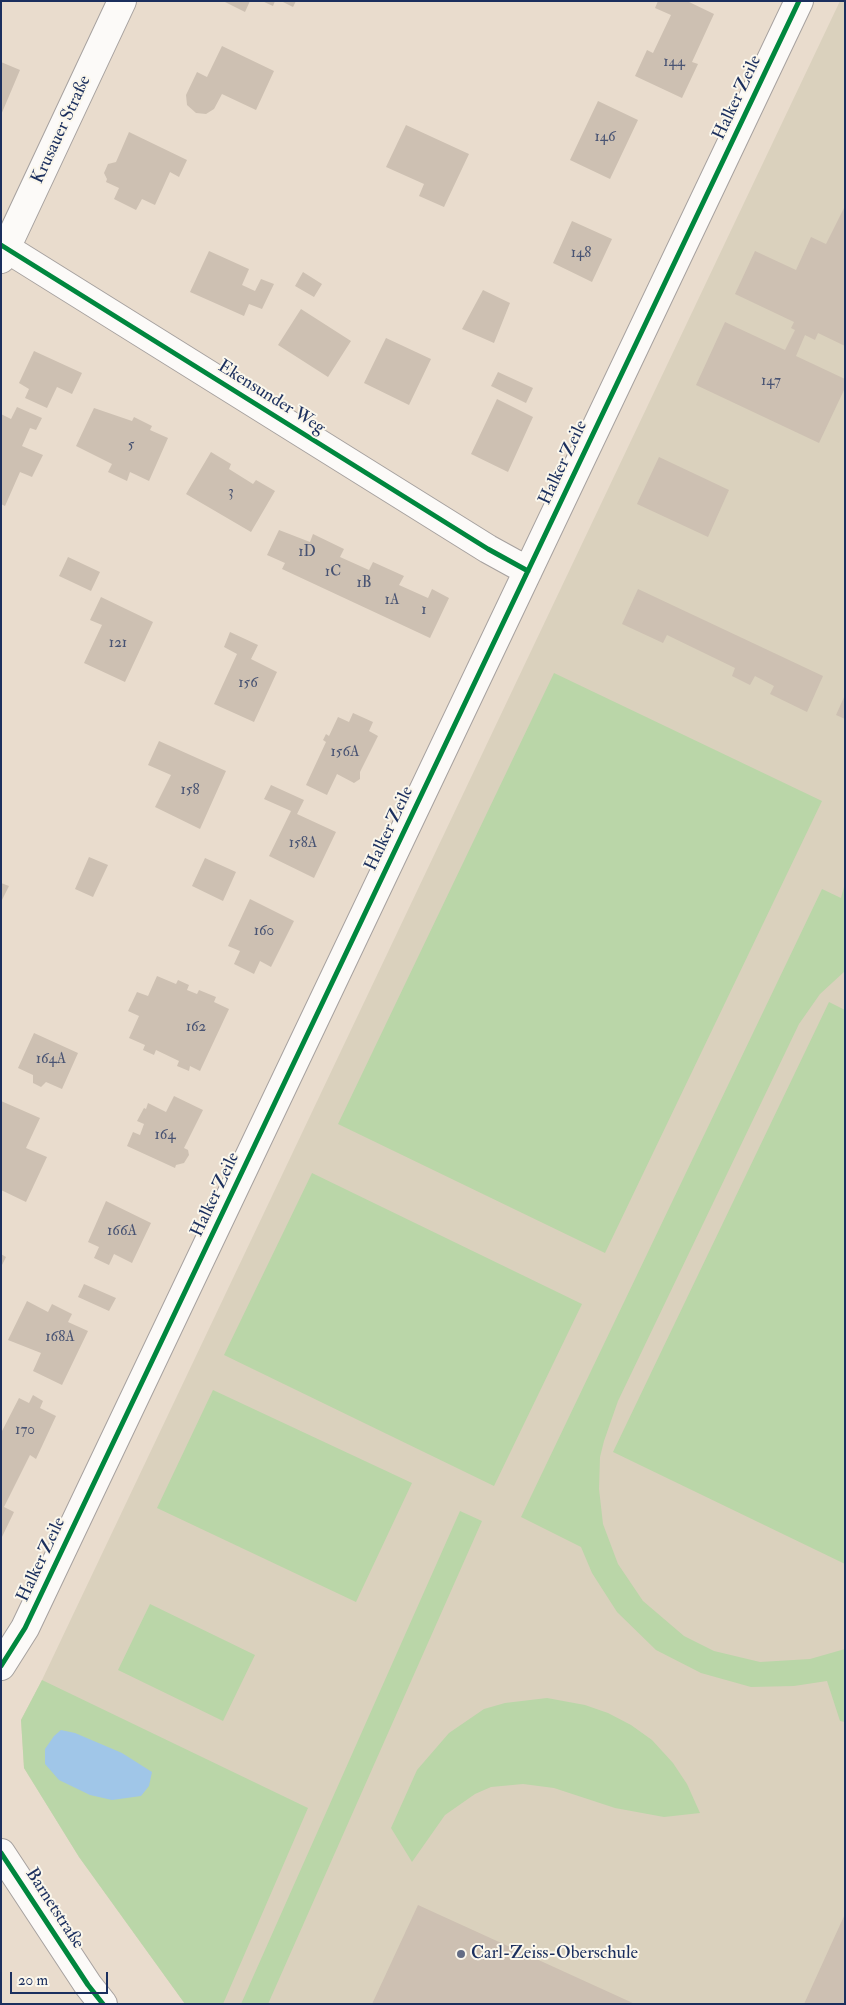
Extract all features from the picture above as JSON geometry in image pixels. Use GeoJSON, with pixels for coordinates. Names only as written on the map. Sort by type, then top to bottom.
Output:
{"type":"FeatureCollection","features":[{"type":"Feature","properties":{"kind":"street","name":"Krusauer Straße"},"geometry":{"type":"LineString","coordinates":[[3,251],[122,1]]}},
{"type":"Feature","properties":{"kind":"street","name":"Halker Zeile"},"geometry":{"type":"LineString","coordinates":[[1,1666],[25,1628],[799,1]]}},
{"type":"Feature","properties":{"kind":"street","name":"Ekensunder Weg"},"geometry":{"type":"LineString","coordinates":[[3,251],[480,544],[528,571]]}},
{"type":"Feature","properties":{"kind":"street","name":"Barnetstraße"},"geometry":{"type":"LineString","coordinates":[[1,1853],[103,2004]]}},
{"type":"Feature","properties":{"kind":"shaded area"},"geometry":{"type":"Polygon","coordinates":[[[840,1],[845,1],[845,2004],[185,2004],[79,1857],[24,1768],[21,1720],[42,1680],[840,1]]]}},
{"type":"Feature","properties":{"kind":"green space"},"geometry":{"type":"Polygon","coordinates":[[[554,673],[822,801],[605,1253],[338,1124],[554,673]]]}},
{"type":"Feature","properties":{"kind":"green space"},"geometry":{"type":"Polygon","coordinates":[[[845,883],[845,971],[820,994],[799,1024],[618,1401],[600,1457],[599,1489],[603,1524],[618,1564],[643,1601],[684,1636],[714,1651],[760,1662],[810,1659],[845,1649],[845,1722],[840,1721],[827,1681],[794,1686],[751,1687],[701,1673],[656,1650],[617,1612],[592,1573],[581,1547],[521,1517],[822,889],[841,898],[845,883]]]}},
{"type":"Feature","properties":{"kind":"green space"},"geometry":{"type":"Polygon","coordinates":[[[829,1002],[845,1010],[845,1564],[613,1452],[829,1002]]]}},
{"type":"Feature","properties":{"kind":"green space"},"geometry":{"type":"Polygon","coordinates":[[[312,1173],[582,1304],[494,1486],[224,1355],[312,1173]]]}},
{"type":"Feature","properties":{"kind":"green space"},"geometry":{"type":"Polygon","coordinates":[[[213,1390],[412,1483],[356,1602],[157,1508],[213,1390]]]}},
{"type":"Feature","properties":{"kind":"green space"},"geometry":{"type":"Polygon","coordinates":[[[460,1511],[482,1521],[268,2004],[241,2004],[460,1511]]]}},
{"type":"Feature","properties":{"kind":"green space"},"geometry":{"type":"Polygon","coordinates":[[[150,1604],[255,1655],[223,1721],[118,1670],[150,1604]]]}},
{"type":"Feature","properties":{"kind":"green space"},"geometry":{"type":"Polygon","coordinates":[[[42,1680],[308,1808],[223,2004],[185,2004],[79,1857],[24,1768],[21,1720],[42,1680]]]}},
{"type":"Feature","properties":{"kind":"green space"},"geometry":{"type":"Polygon","coordinates":[[[547,1698],[585,1705],[608,1713],[631,1725],[652,1740],[673,1763],[687,1784],[700,1813],[664,1817],[615,1808],[554,1788],[523,1784],[491,1787],[475,1794],[445,1815],[412,1862],[391,1828],[417,1770],[449,1733],[484,1709],[505,1703],[547,1698]]]}},
{"type":"Feature","properties":{"kind":"water"},"geometry":{"type":"Polygon","coordinates":[[[61,1730],[75,1733],[122,1753],[152,1772],[149,1786],[141,1796],[112,1800],[90,1795],[59,1780],[45,1764],[45,1749],[61,1730]]]}},
{"type":"Feature","properties":{"kind":"building"},"geometry":{"type":"Polygon","coordinates":[[[223,1],[250,1],[245,12],[223,1]]]}},
{"type":"Feature","properties":{"kind":"building"},"geometry":{"type":"Polygon","coordinates":[[[262,1],[275,1],[273,6],[262,1]]]}},
{"type":"Feature","properties":{"kind":"building"},"geometry":{"type":"Polygon","coordinates":[[[281,1],[296,1],[293,7],[281,1]]]}},
{"type":"Feature","properties":{"kind":"building"},"geometry":{"type":"Polygon","coordinates":[[[658,1],[687,1],[714,14],[692,62],[698,64],[682,98],[635,76],[647,50],[653,53],[671,15],[655,8],[658,1]]]}},
{"type":"Feature","properties":{"kind":"building"},"geometry":{"type":"Polygon","coordinates":[[[222,46],[274,71],[256,110],[222,94],[214,109],[206,114],[196,113],[187,105],[186,95],[197,72],[207,77],[222,46]]]}},
{"type":"Feature","properties":{"kind":"building"},"geometry":{"type":"Polygon","coordinates":[[[1,62],[20,70],[1,115],[1,62]]]}},
{"type":"Feature","properties":{"kind":"building"},"geometry":{"type":"Polygon","coordinates":[[[598,101],[638,120],[610,179],[570,160],[598,101]]]}},
{"type":"Feature","properties":{"kind":"building"},"geometry":{"type":"Polygon","coordinates":[[[406,125],[469,154],[444,207],[419,196],[424,184],[386,167],[406,125]]]}},
{"type":"Feature","properties":{"kind":"building"},"geometry":{"type":"Polygon","coordinates":[[[129,132],[187,160],[179,177],[170,172],[155,205],[142,199],[136,210],[114,199],[119,188],[106,182],[107,179],[104,173],[108,164],[116,162],[129,132]]]}},
{"type":"Feature","properties":{"kind":"building"},"geometry":{"type":"Polygon","coordinates":[[[845,206],[845,346],[818,333],[815,340],[805,335],[796,356],[845,379],[845,388],[819,443],[696,385],[725,322],[785,350],[795,330],[791,328],[794,322],[735,294],[755,251],[796,270],[811,237],[826,244],[845,206]]]}},
{"type":"Feature","properties":{"kind":"building"},"geometry":{"type":"Polygon","coordinates":[[[572,221],[612,239],[592,282],[553,263],[572,221]]]}},
{"type":"Feature","properties":{"kind":"building"},"geometry":{"type":"Polygon","coordinates":[[[209,251],[249,269],[242,285],[255,291],[261,279],[274,284],[262,309],[249,304],[244,316],[190,292],[209,251]]]}},
{"type":"Feature","properties":{"kind":"building"},"geometry":{"type":"Polygon","coordinates":[[[303,272],[322,284],[314,297],[295,286],[303,272]]]}},
{"type":"Feature","properties":{"kind":"building"},"geometry":{"type":"Polygon","coordinates":[[[483,290],[510,303],[494,343],[462,329],[483,290]]]}},
{"type":"Feature","properties":{"kind":"building"},"geometry":{"type":"Polygon","coordinates":[[[301,309],[351,341],[328,377],[278,345],[301,309]]]}},
{"type":"Feature","properties":{"kind":"building"},"geometry":{"type":"Polygon","coordinates":[[[386,338],[431,359],[409,405],[364,383],[386,338]]]}},
{"type":"Feature","properties":{"kind":"building"},"geometry":{"type":"Polygon","coordinates":[[[34,351],[82,373],[72,394],[57,387],[47,408],[25,398],[29,389],[19,383],[34,351]]]}},
{"type":"Feature","properties":{"kind":"building"},"geometry":{"type":"Polygon","coordinates":[[[498,372],[533,388],[526,403],[491,386],[498,372]]]}},
{"type":"Feature","properties":{"kind":"building"},"geometry":{"type":"Polygon","coordinates":[[[497,399],[533,417],[508,472],[471,454],[497,399]]]}},
{"type":"Feature","properties":{"kind":"building"},"geometry":{"type":"Polygon","coordinates":[[[17,407],[42,418],[36,430],[30,428],[22,446],[43,455],[32,477],[20,472],[5,506],[1,504],[1,414],[11,419],[17,407]]]}},
{"type":"Feature","properties":{"kind":"building"},"geometry":{"type":"Polygon","coordinates":[[[94,408],[132,421],[134,417],[152,426],[150,430],[168,438],[149,481],[130,472],[127,481],[108,472],[112,464],[76,446],[94,408]]]}},
{"type":"Feature","properties":{"kind":"building"},"geometry":{"type":"Polygon","coordinates":[[[211,452],[231,464],[229,469],[253,484],[256,480],[275,491],[251,532],[186,494],[211,452]]]}},
{"type":"Feature","properties":{"kind":"building"},"geometry":{"type":"Polygon","coordinates":[[[659,457],[729,490],[708,537],[637,504],[659,457]]]}},
{"type":"Feature","properties":{"kind":"building"},"geometry":{"type":"Polygon","coordinates":[[[279,530],[310,542],[313,534],[344,549],[340,557],[369,570],[373,562],[404,576],[399,585],[428,598],[432,589],[449,598],[430,638],[282,569],[285,563],[267,555],[279,530]]]}},
{"type":"Feature","properties":{"kind":"building"},"geometry":{"type":"Polygon","coordinates":[[[68,557],[100,572],[91,591],[59,576],[68,557]]]}},
{"type":"Feature","properties":{"kind":"building"},"geometry":{"type":"Polygon","coordinates":[[[638,589],[823,676],[807,712],[770,694],[774,686],[755,676],[750,685],[732,676],[735,668],[667,635],[663,643],[622,624],[638,589]]]}},
{"type":"Feature","properties":{"kind":"building"},"geometry":{"type":"Polygon","coordinates":[[[101,597],[153,622],[125,682],[84,663],[102,625],[90,620],[101,597]]]}},
{"type":"Feature","properties":{"kind":"building"},"geometry":{"type":"Polygon","coordinates":[[[230,632],[258,645],[251,659],[277,672],[254,722],[214,704],[237,654],[224,647],[230,632]]]}},
{"type":"Feature","properties":{"kind":"building"},"geometry":{"type":"Polygon","coordinates":[[[845,695],[845,719],[836,715],[845,695]]]}},
{"type":"Feature","properties":{"kind":"building"},"geometry":{"type":"Polygon","coordinates":[[[353,713],[373,722],[369,731],[378,736],[360,772],[360,779],[354,783],[337,774],[327,795],[306,785],[326,742],[323,740],[326,734],[329,736],[338,717],[349,722],[353,713]]]}},
{"type":"Feature","properties":{"kind":"building"},"geometry":{"type":"Polygon","coordinates":[[[159,741],[226,771],[200,829],[155,807],[171,775],[148,765],[159,741]]]}},
{"type":"Feature","properties":{"kind":"building"},"geometry":{"type":"Polygon","coordinates":[[[271,785],[304,800],[297,814],[336,832],[314,878],[269,856],[291,811],[264,799],[271,785]]]}},
{"type":"Feature","properties":{"kind":"building"},"geometry":{"type":"Polygon","coordinates":[[[89,857],[108,865],[93,897],[75,889],[89,857]]]}},
{"type":"Feature","properties":{"kind":"building"},"geometry":{"type":"Polygon","coordinates":[[[205,858],[236,872],[223,901],[192,886],[205,858]]]}},
{"type":"Feature","properties":{"kind":"building"},"geometry":{"type":"Polygon","coordinates":[[[1,883],[9,886],[1,902],[1,883]]]}},
{"type":"Feature","properties":{"kind":"building"},"geometry":{"type":"Polygon","coordinates":[[[250,899],[294,921],[271,967],[260,961],[254,974],[234,964],[240,951],[228,946],[250,899]]]}},
{"type":"Feature","properties":{"kind":"building"},"geometry":{"type":"Polygon","coordinates":[[[157,976],[176,984],[178,980],[189,985],[187,990],[197,994],[199,990],[216,997],[214,1002],[229,1009],[200,1071],[190,1066],[189,1071],[177,1066],[179,1061],[156,1050],[154,1055],[143,1050],[145,1045],[129,1038],[139,1016],[128,1011],[137,992],[148,996],[157,976]]]}},
{"type":"Feature","properties":{"kind":"building"},"geometry":{"type":"Polygon","coordinates":[[[34,1033],[78,1053],[62,1089],[46,1082],[41,1087],[33,1083],[33,1075],[18,1068],[34,1033]]]}},
{"type":"Feature","properties":{"kind":"building"},"geometry":{"type":"Polygon","coordinates":[[[174,1096],[203,1110],[184,1148],[188,1150],[189,1155],[184,1163],[176,1165],[175,1168],[127,1146],[133,1132],[140,1135],[144,1124],[137,1121],[148,1103],[166,1112],[174,1096]]]}},
{"type":"Feature","properties":{"kind":"building"},"geometry":{"type":"Polygon","coordinates":[[[1,1101],[40,1118],[26,1148],[47,1157],[26,1202],[1,1190],[1,1101]]]}},
{"type":"Feature","properties":{"kind":"building"},"geometry":{"type":"Polygon","coordinates":[[[106,1201],[151,1223],[132,1263],[114,1254],[109,1265],[94,1258],[99,1247],[88,1242],[106,1201]]]}},
{"type":"Feature","properties":{"kind":"building"},"geometry":{"type":"Polygon","coordinates":[[[1,1254],[6,1257],[1,1267],[1,1254]]]}},
{"type":"Feature","properties":{"kind":"building"},"geometry":{"type":"Polygon","coordinates":[[[84,1284],[116,1298],[109,1311],[78,1297],[84,1284]]]}},
{"type":"Feature","properties":{"kind":"building"},"geometry":{"type":"Polygon","coordinates":[[[27,1301],[48,1312],[52,1304],[72,1314],[68,1322],[88,1331],[62,1385],[33,1371],[41,1353],[8,1340],[27,1301]]]}},
{"type":"Feature","properties":{"kind":"building"},"geometry":{"type":"Polygon","coordinates":[[[33,1395],[43,1401],[40,1408],[56,1416],[36,1459],[30,1455],[4,1507],[14,1512],[1,1539],[1,1433],[19,1398],[29,1403],[33,1395]]]}},
{"type":"Feature","properties":{"kind":"building","name":"Carl-Zeiss-Oberschule"},"geometry":{"type":"Polygon","coordinates":[[[418,1905],[635,2004],[372,2004],[418,1905]]]}},
{"type":"Feature","properties":{"kind":"building"},"geometry":{"type":"Polygon","coordinates":[[[845,1914],[845,2004],[804,2004],[829,1949],[845,1914]]]}},
{"type":"Feature","properties":{"kind":"cycle path"},"geometry":{"type":"LineString","coordinates":[[1,1666],[25,1628],[799,1]]}},
{"type":"Feature","properties":{"kind":"cycle path"},"geometry":{"type":"LineString","coordinates":[[1,245],[488,549],[528,571]]}},
{"type":"Feature","properties":{"kind":"cycle path"},"geometry":{"type":"LineString","coordinates":[[1,1853],[88,1985],[103,2004]]}},
{"type":"Feature","properties":{"kind":"place","name":"Carl-Zeiss-Oberschule"},"geometry":{"type":"Point","coordinates":[461,1954]}}]}
